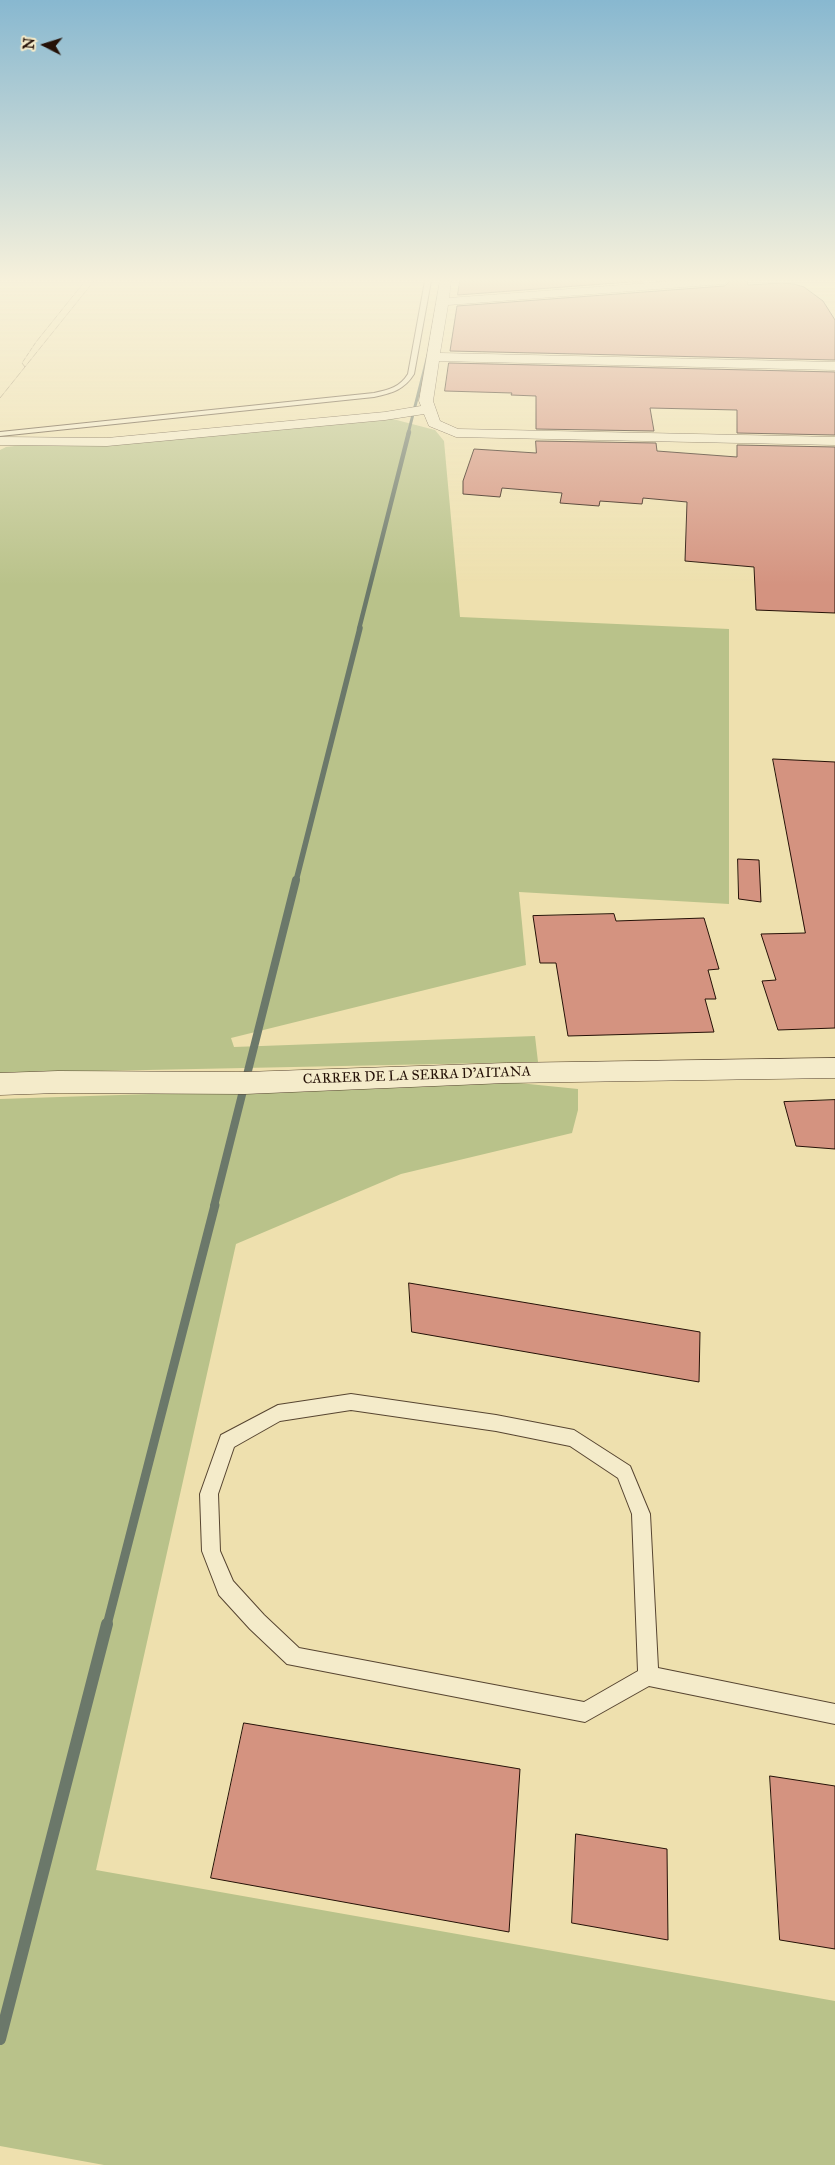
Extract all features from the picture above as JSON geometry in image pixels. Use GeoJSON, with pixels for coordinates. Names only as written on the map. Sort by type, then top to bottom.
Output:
{"type":"FeatureCollection","features":[{"type":"Feature","properties":{"kind":"street"},"geometry":{"type":"LineString","coordinates":[[429,382],[426,401],[434,423],[456,432],[835,442]]}},
{"type":"Feature","properties":{"kind":"street"},"geometry":{"type":"LineString","coordinates":[[0,441],[107,442],[385,416],[428,409]]}},
{"type":"Feature","properties":{"kind":"street","name":"CARRER DE LA SERRA D'AITANA"},"geometry":{"type":"LineString","coordinates":[[0,1084],[58,1082],[246,1083],[506,1073],[835,1068]]}},
{"type":"Feature","properties":{"kind":"lane"},"geometry":{"type":"LineString","coordinates":[[0,434],[374,395],[394,391],[407,382]]}},
{"type":"Feature","properties":{"kind":"lane"},"geometry":{"type":"LineString","coordinates":[[648,1676],[642,1514],[624,1472],[574,1438],[496,1423],[351,1402],[278,1413],[227,1441],[209,1494],[211,1551],[226,1588],[256,1622],[294,1657],[585,1712],[648,1676],[835,1714]]}},
{"type":"Feature","properties":{"kind":"path"},"geometry":{"type":"LineString","coordinates":[[0,398],[13,382]]}},
{"type":"Feature","properties":{"kind":"green space"},"geometry":{"type":"Polygon","coordinates":[[[389,418],[435,430],[444,441],[460,617],[729,629],[729,904],[519,892],[526,965],[231,1038],[234,1047],[535,1036],[538,1062],[0,1073],[0,450],[6,447],[23,445],[389,418]]]}},
{"type":"Feature","properties":{"kind":"green space"},"geometry":{"type":"Polygon","coordinates":[[[509,1082],[578,1089],[578,1110],[572,1133],[401,1174],[236,1244],[96,1870],[835,2001],[835,2165],[104,2165],[0,2146],[0,1099],[509,1082]]]}},
{"type":"Feature","properties":{"kind":"building"},"geometry":{"type":"Polygon","coordinates":[[[446,382],[835,382],[835,435],[737,433],[737,410],[650,408],[654,431],[536,429],[536,396],[511,395],[512,393],[445,391],[446,382]]]}},
{"type":"Feature","properties":{"kind":"building"},"geometry":{"type":"Polygon","coordinates":[[[536,441],[656,443],[657,451],[737,457],[737,445],[835,447],[835,613],[756,610],[754,567],[685,561],[687,502],[643,498],[642,504],[600,501],[599,506],[560,503],[562,493],[502,488],[500,497],[463,494],[463,481],[474,449],[536,453],[536,441]]]}},
{"type":"Feature","properties":{"kind":"building"},"geometry":{"type":"Polygon","coordinates":[[[773,759],[835,762],[835,1028],[778,1030],[762,981],[776,980],[761,934],[805,933],[773,759]]]}},
{"type":"Feature","properties":{"kind":"building"},"geometry":{"type":"Polygon","coordinates":[[[738,859],[759,860],[761,902],[739,899],[738,859]]]}},
{"type":"Feature","properties":{"kind":"building"},"geometry":{"type":"Polygon","coordinates":[[[614,914],[616,921],[704,918],[719,969],[708,970],[716,999],[705,999],[714,1032],[568,1036],[556,963],[540,963],[533,916],[614,914]]]}},
{"type":"Feature","properties":{"kind":"building"},"geometry":{"type":"Polygon","coordinates":[[[835,1100],[835,1149],[796,1146],[784,1102],[835,1100]]]}},
{"type":"Feature","properties":{"kind":"building"},"geometry":{"type":"Polygon","coordinates":[[[409,1283],[700,1332],[699,1382],[412,1332],[409,1283]]]}},
{"type":"Feature","properties":{"kind":"building"},"geometry":{"type":"Polygon","coordinates":[[[244,1723],[520,1769],[509,1932],[211,1878],[244,1723]]]}},
{"type":"Feature","properties":{"kind":"building"},"geometry":{"type":"Polygon","coordinates":[[[770,1776],[835,1786],[835,1949],[780,1940],[770,1776]]]}},
{"type":"Feature","properties":{"kind":"building"},"geometry":{"type":"Polygon","coordinates":[[[576,1834],[667,1849],[668,1940],[572,1923],[576,1834]]]}},
{"type":"Feature","properties":{"kind":"waterway"},"geometry":{"type":"LineString","coordinates":[[408,434],[421,382]]}},
{"type":"Feature","properties":{"kind":"waterway"},"geometry":{"type":"LineString","coordinates":[[359,629],[409,432]]}},
{"type":"Feature","properties":{"kind":"waterway"},"geometry":{"type":"LineString","coordinates":[[296,881],[360,628]]}},
{"type":"Feature","properties":{"kind":"waterway"},"geometry":{"type":"LineString","coordinates":[[214,1206],[296,880]]}},
{"type":"Feature","properties":{"kind":"waterway"},"geometry":{"type":"LineString","coordinates":[[107,1625],[215,1205]]}},
{"type":"Feature","properties":{"kind":"waterway"},"geometry":{"type":"LineString","coordinates":[[0,2039],[107,1624]]}}]}
